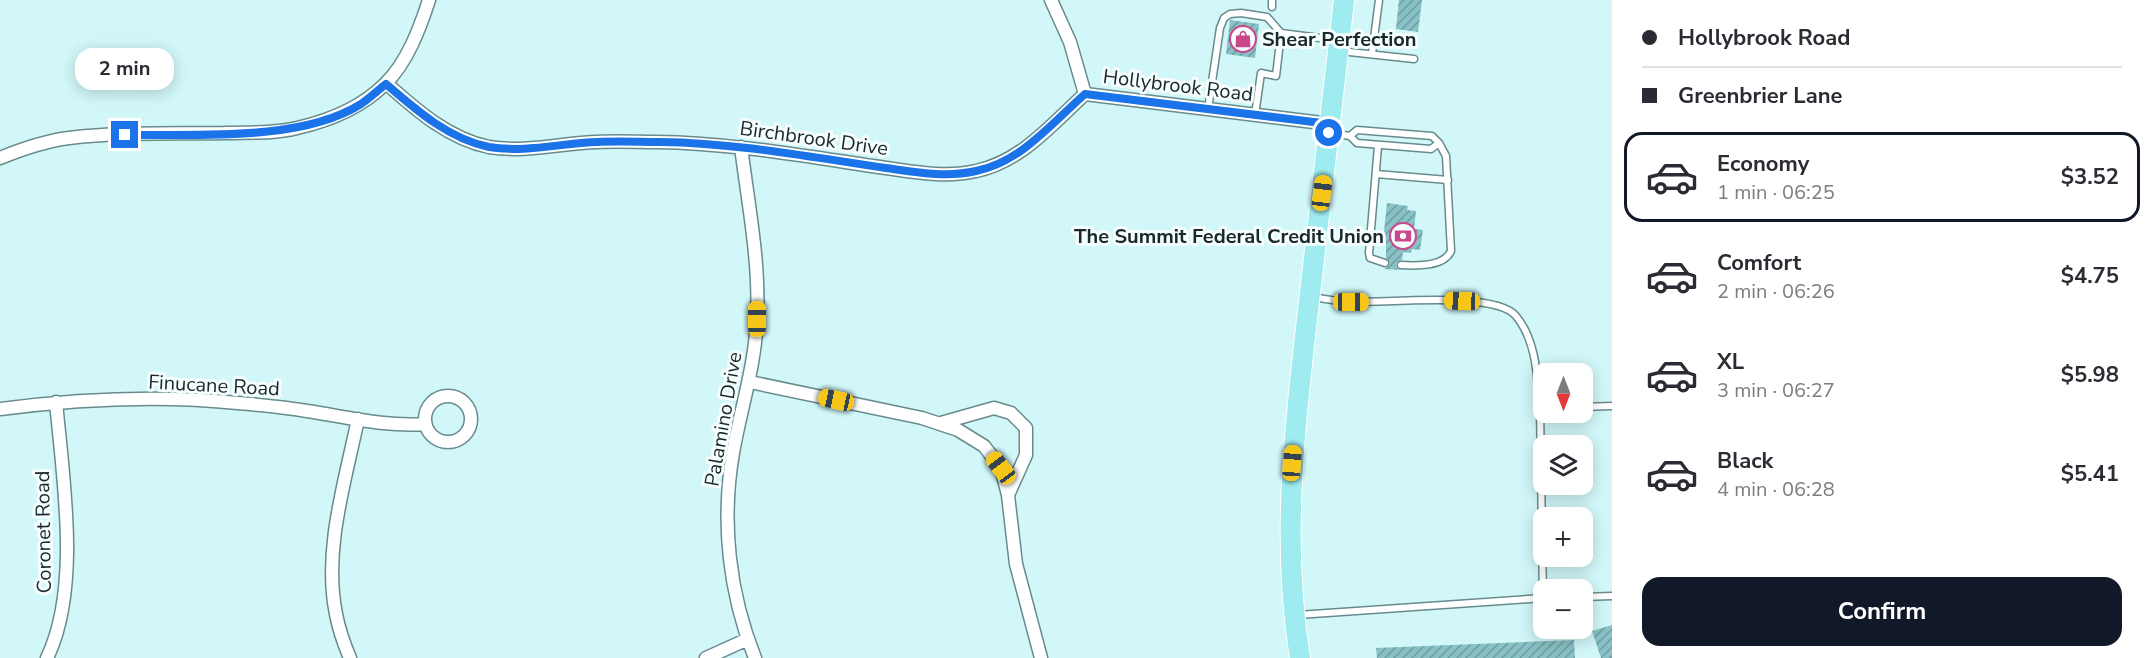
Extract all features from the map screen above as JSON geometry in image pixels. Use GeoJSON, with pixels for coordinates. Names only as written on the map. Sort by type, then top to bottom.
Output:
{"type":"FeatureCollection","features":[{"type":"Feature","properties":{"kind":"main road"},"geometry":{"type":"LineString","coordinates":[[1300,658],[1294,615],[1290,555],[1291,481],[1296,408],[1344,0]]}},
{"type":"Feature","properties":{"kind":"street"},"geometry":{"type":"LineString","coordinates":[[0,158],[29,146],[68,138],[295,129],[330,117],[360,104],[386,84],[406,55],[429,0]]}},
{"type":"Feature","properties":{"kind":"street","name":"Hollybrook Road"},"geometry":{"type":"LineString","coordinates":[[1051,0],[1070,42],[1085,94],[1255,115],[1329,128]]}},
{"type":"Feature","properties":{"kind":"street","name":"Birchbrook Drive"},"geometry":{"type":"LineString","coordinates":[[386,84],[437,125],[487,147],[504,149],[543,148],[597,142],[695,142],[957,175],[991,167],[1011,158],[1030,144],[1085,94]]}},
{"type":"Feature","properties":{"kind":"street","name":"Palamino Drive"},"geometry":{"type":"LineString","coordinates":[[741,147],[758,297],[756,338],[750,382],[733,452],[728,548],[733,587],[756,658]]}},
{"type":"Feature","properties":{"kind":"street"},"geometry":{"type":"LineString","coordinates":[[750,382],[941,423],[958,430],[984,447],[1001,468],[1008,495],[1016,564],[1041,658]]}},
{"type":"Feature","properties":{"kind":"street","name":"Finucane Road"},"geometry":{"type":"LineString","coordinates":[[0,409],[56,402],[155,400],[235,403],[385,424],[425,424]]}},
{"type":"Feature","properties":{"kind":"street","name":"Coronet Road"},"geometry":{"type":"LineString","coordinates":[[47,658],[55,643],[66,585],[63,486],[56,402]]}},
{"type":"Feature","properties":{"kind":"street"},"geometry":{"type":"LineString","coordinates":[[941,423],[994,408],[1011,413],[1026,428],[1026,455],[1008,495]]}},
{"type":"Feature","properties":{"kind":"street"},"geometry":{"type":"LineString","coordinates":[[350,658],[336,615],[332,571],[334,539],[358,419]]}},
{"type":"Feature","properties":{"kind":"street"},"geometry":{"type":"LineString","coordinates":[[706,658],[748,639]]}},
{"type":"Feature","properties":{"kind":"lane"},"geometry":{"type":"LineString","coordinates":[[1372,54],[1378,0]]}},
{"type":"Feature","properties":{"kind":"lane"},"geometry":{"type":"LineString","coordinates":[[1208,109],[1220,28],[1224,18],[1230,14],[1241,13],[1267,17],[1281,33],[1372,54],[1414,59]]}},
{"type":"Feature","properties":{"kind":"lane"},"geometry":{"type":"LineString","coordinates":[[1255,115],[1261,73],[1276,76],[1281,33]]}},
{"type":"Feature","properties":{"kind":"lane"},"geometry":{"type":"LineString","coordinates":[[1329,128],[1350,136],[1357,143],[1378,146],[1431,149],[1438,143]]}},
{"type":"Feature","properties":{"kind":"lane"},"geometry":{"type":"LineString","coordinates":[[1350,136],[1357,130],[1432,136],[1446,156],[1451,251],[1449,257],[1421,266],[1401,265]]}},
{"type":"Feature","properties":{"kind":"lane"},"geometry":{"type":"LineString","coordinates":[[1378,146],[1369,253],[1370,258],[1385,263]]}},
{"type":"Feature","properties":{"kind":"lane"},"geometry":{"type":"LineString","coordinates":[[1376,174],[1448,180]]}},
{"type":"Feature","properties":{"kind":"lane"},"geometry":{"type":"LineString","coordinates":[[1309,297],[1351,302],[1477,301],[1504,306],[1515,315],[1527,335],[1535,363]]}},
{"type":"Feature","properties":{"kind":"lane"},"geometry":{"type":"LineString","coordinates":[[1593,406],[1612,406]]}},
{"type":"Feature","properties":{"kind":"lane"},"geometry":{"type":"LineString","coordinates":[[1542,423],[1543,579]]}},
{"type":"Feature","properties":{"kind":"lane"},"geometry":{"type":"LineString","coordinates":[[1593,597],[1612,596]]}},
{"type":"Feature","properties":{"kind":"lane"},"geometry":{"type":"LineString","coordinates":[[1294,615],[1533,599]]}},
{"type":"Feature","properties":{"kind":"building"},"geometry":{"type":"Polygon","coordinates":[[[1399,0],[1422,0],[1418,32],[1396,29],[1399,0]]]}},
{"type":"Feature","properties":{"kind":"building","name":"Shear Perfection"},"geometry":{"type":"Polygon","coordinates":[[[1230,20],[1259,24],[1255,58],[1226,54],[1230,20]]]}},
{"type":"Feature","properties":{"kind":"building","name":"The Summit Federal Credit Union"},"geometry":{"type":"Polygon","coordinates":[[[1387,203],[1408,206],[1407,210],[1416,211],[1414,229],[1423,230],[1420,250],[1412,249],[1411,253],[1403,252],[1402,260],[1396,264],[1401,270],[1384,269],[1390,263],[1386,258],[1386,242],[1383,241],[1387,203]]]}},
{"type":"Feature","properties":{"kind":"building"},"geometry":{"type":"Polygon","coordinates":[[[1612,625],[1612,658],[1601,658],[1593,631],[1612,625]]]}},
{"type":"Feature","properties":{"kind":"building"},"geometry":{"type":"Polygon","coordinates":[[[1574,640],[1575,658],[1377,658],[1376,648],[1574,640]]]}},
{"type":"Feature","properties":{"kind":"place","name":"Shear Perfection"},"geometry":{"type":"Point","coordinates":[1243,39]}},
{"type":"Feature","properties":{"kind":"place","name":"The Summit Federal Credit Union"},"geometry":{"type":"Point","coordinates":[1403,236]}},
{"type":"Feature","properties":{"kind":"route"},"geometry":{"type":"LineString","coordinates":[[125,135],[295,129],[360,104],[386,84],[437,125],[487,147],[504,149],[543,148],[597,142],[695,142],[957,175],[991,167],[1011,158],[1030,144],[1085,94],[1330,124],[1329,133]]}}]}
